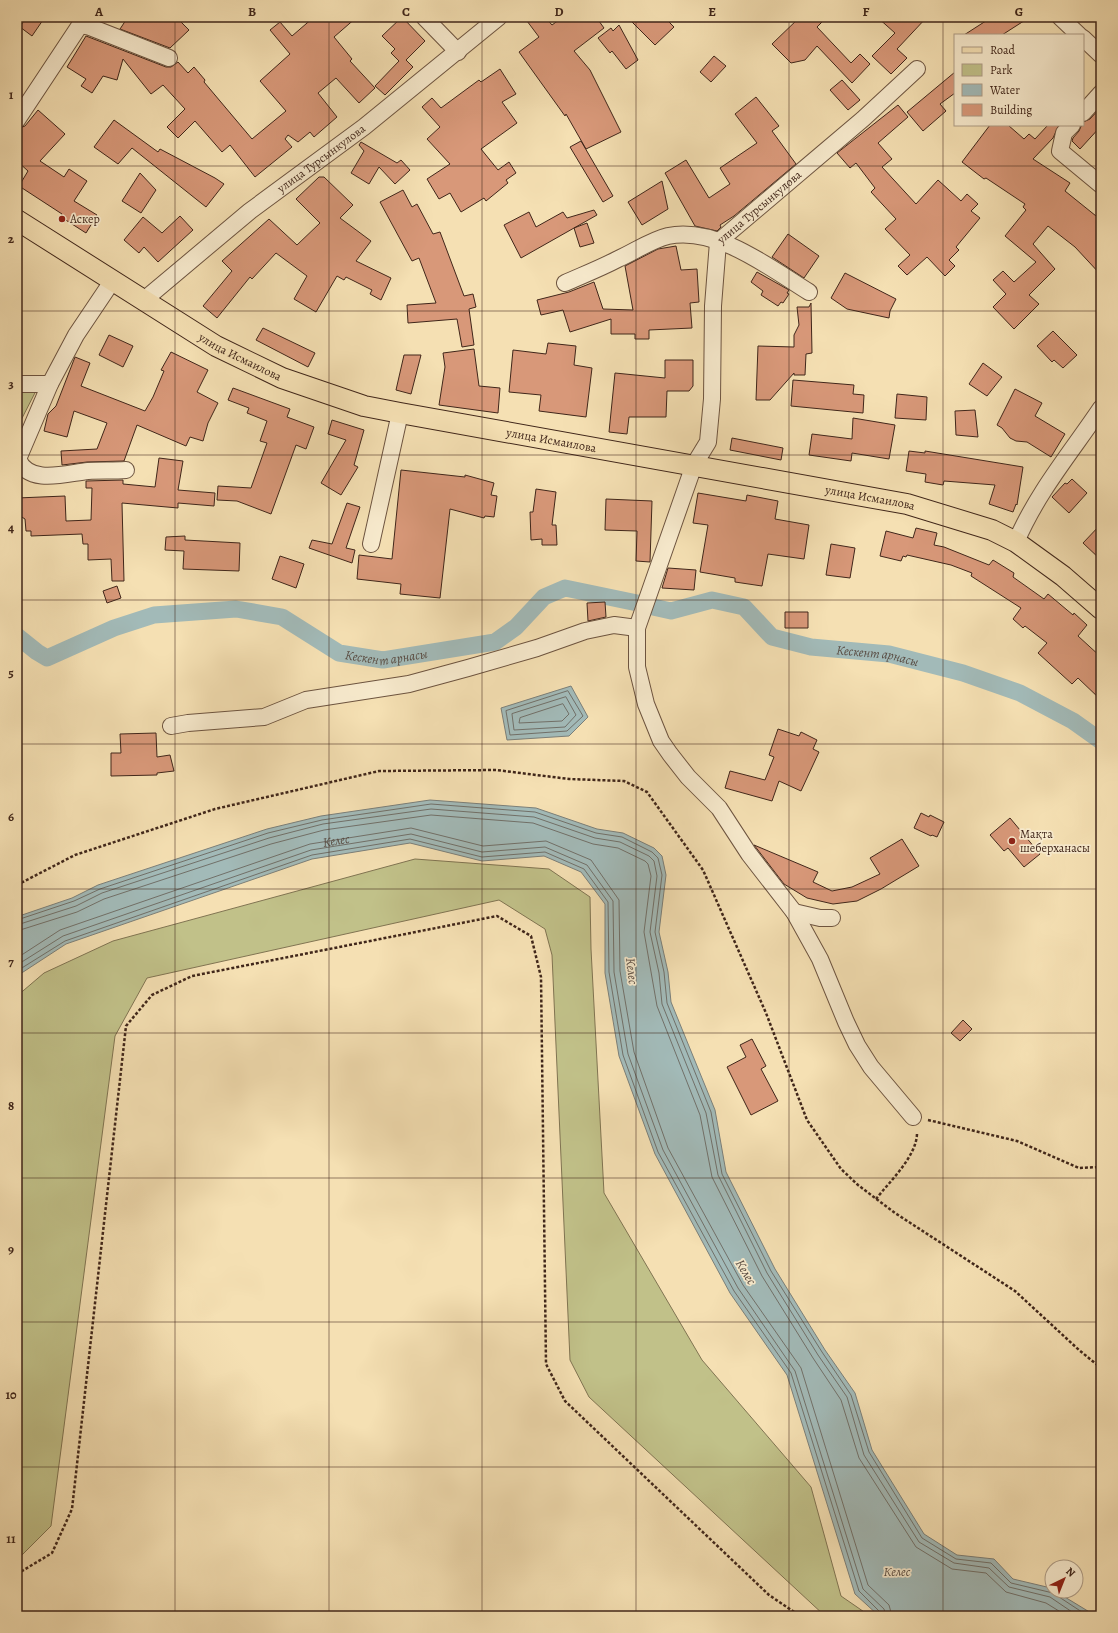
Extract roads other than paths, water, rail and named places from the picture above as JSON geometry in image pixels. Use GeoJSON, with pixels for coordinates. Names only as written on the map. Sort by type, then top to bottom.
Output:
{"type":"FeatureCollection","features":[{"type":"Feature","properties":{"kind":"main road","name":"улица Исмаилова"},"geometry":{"type":"LineString","coordinates":[[17,220],[216,346],[282,378],[364,406],[400,414],[694,465],[906,504],[992,530],[1016,542],[1063,576],[1101,609]]}},
{"type":"Feature","properties":{"kind":"street"},"geometry":{"type":"LineString","coordinates":[[424,17],[458,52]]}},
{"type":"Feature","properties":{"kind":"street","name":"улица Турсынкулова"},"geometry":{"type":"LineString","coordinates":[[144,300],[250,211],[364,127],[458,52],[499,17]]}},
{"type":"Feature","properties":{"kind":"street"},"geometry":{"type":"LineString","coordinates":[[1060,17],[1078,34]]}},
{"type":"Feature","properties":{"kind":"street"},"geometry":{"type":"LineString","coordinates":[[17,120],[81,21],[90,27],[170,58]]}},
{"type":"Feature","properties":{"kind":"street"},"geometry":{"type":"LineString","coordinates":[[1084,39],[1101,55]]}},
{"type":"Feature","properties":{"kind":"street","name":"улица Турсынкулова"},"geometry":{"type":"LineString","coordinates":[[913,1117],[871,1067],[857,1045],[820,959],[794,912],[749,854],[719,808],[688,777],[661,741],[646,704],[637,667],[637,628],[694,465],[708,442],[712,399],[713,306],[718,242],[864,119],[917,69]]}},
{"type":"Feature","properties":{"kind":"street"},"geometry":{"type":"LineString","coordinates":[[1084,112],[1101,93]]}},
{"type":"Feature","properties":{"kind":"street"},"geometry":{"type":"LineString","coordinates":[[1071,126],[1064,133],[1060,151],[1101,185]]}},
{"type":"Feature","properties":{"kind":"street"},"geometry":{"type":"LineString","coordinates":[[565,283],[667,236],[684,235],[700,237],[738,249],[809,292]]}},
{"type":"Feature","properties":{"kind":"street"},"geometry":{"type":"LineString","coordinates":[[113,280],[44,384],[18,459],[20,465],[32,472],[44,476],[88,471],[126,470]]}},
{"type":"Feature","properties":{"kind":"street"},"geometry":{"type":"LineString","coordinates":[[17,384],[44,384]]}},
{"type":"Feature","properties":{"kind":"street"},"geometry":{"type":"LineString","coordinates":[[1016,542],[1029,513],[1045,486],[1101,408]]}},
{"type":"Feature","properties":{"kind":"street"},"geometry":{"type":"LineString","coordinates":[[371,544],[400,414]]}},
{"type":"Feature","properties":{"kind":"street"},"geometry":{"type":"LineString","coordinates":[[171,726],[188,723],[264,717],[306,700],[409,684],[484,664],[537,648],[585,631],[614,625],[637,628]]}},
{"type":"Feature","properties":{"kind":"street"},"geometry":{"type":"LineString","coordinates":[[794,912],[820,918],[832,918]]}},
{"type":"Feature","properties":{"kind":"water"},"geometry":{"type":"Polygon","coordinates":[[[571,686],[588,717],[569,736],[507,740],[501,708],[571,686]]]}},
{"type":"Feature","properties":{"kind":"water","name":"Келес"},"geometry":{"type":"Polygon","coordinates":[[[430,800],[536,808],[597,829],[623,833],[654,848],[662,856],[666,875],[659,932],[668,972],[671,1002],[715,1110],[726,1172],[775,1269],[825,1350],[855,1393],[872,1450],[924,1534],[957,1555],[994,1559],[1013,1579],[1044,1586],[1044,1599],[1068,1599],[1096,1616],[879,1616],[855,1594],[787,1375],[730,1293],[655,1154],[619,1056],[605,973],[605,904],[581,872],[544,856],[482,861],[410,843],[312,859],[66,944],[17,976],[17,917],[72,898],[98,885],[267,829],[321,816],[430,800]]]}},
{"type":"Feature","properties":{"kind":"waterway","name":"Кескент арнасы"},"geometry":{"type":"LineString","coordinates":[[17,636],[47,658],[114,628],[154,615],[236,609],[282,617],[339,653],[383,660],[495,642],[516,627],[544,597],[565,588],[642,604]]}},
{"type":"Feature","properties":{"kind":"waterway","name":"Кескент арнасы"},"geometry":{"type":"LineString","coordinates":[[653,607],[671,611],[712,600],[744,607],[772,637],[811,647],[889,654],[963,673],[1020,693],[1073,721],[1101,741]]}},
{"type":"Feature","properties":{"kind":"place","name":"Аскер"},"geometry":{"type":"Point","coordinates":[62,219]}},
{"type":"Feature","properties":{"kind":"place","name":"Мақта шеберханасы"},"geometry":{"type":"Point","coordinates":[1012,841]}}]}
